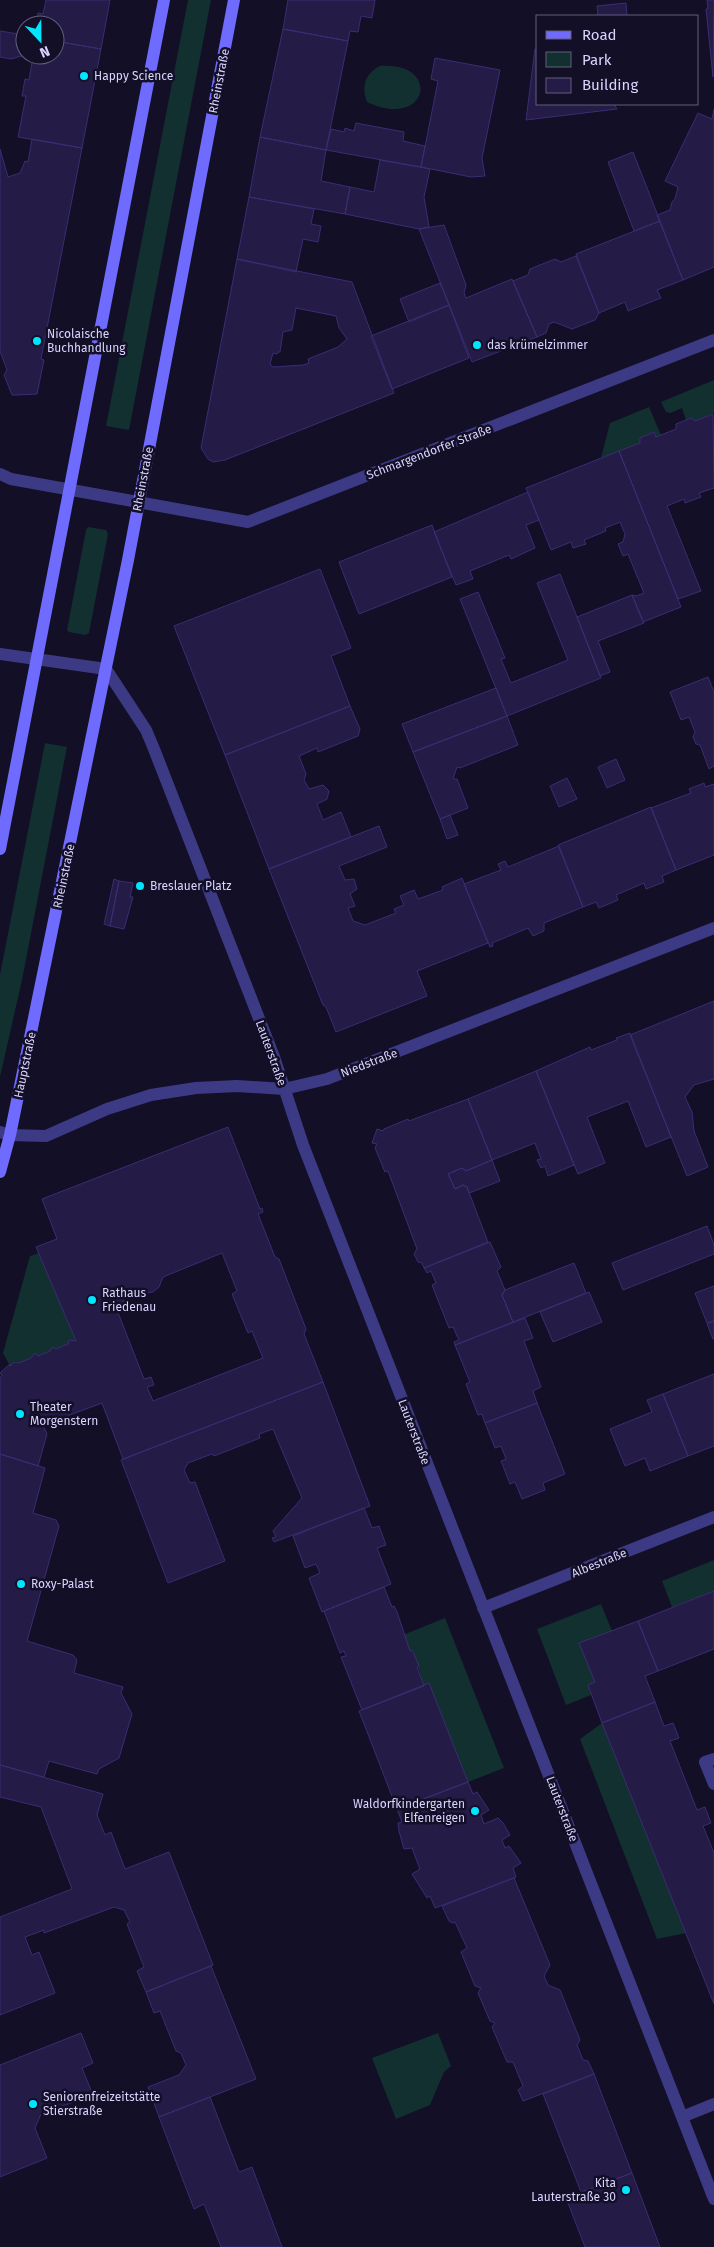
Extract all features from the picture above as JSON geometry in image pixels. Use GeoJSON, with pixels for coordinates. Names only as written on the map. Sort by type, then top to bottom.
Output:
{"type":"FeatureCollection","features":[{"type":"Feature","properties":{"kind":"street"},"geometry":{"type":"LineString","coordinates":[[0,850],[164,0]]}},
{"type":"Feature","properties":{"kind":"street","name":"Rheinstraße"},"geometry":{"type":"LineString","coordinates":[[47,957],[106,669],[234,0]]}},
{"type":"Feature","properties":{"kind":"street","name":"Schmargendorfer Straße"},"geometry":{"type":"LineString","coordinates":[[0,474],[11,479],[248,522],[714,340]]}},
{"type":"Feature","properties":{"kind":"street"},"geometry":{"type":"LineString","coordinates":[[0,654],[106,669]]}},
{"type":"Feature","properties":{"kind":"street","name":"Lauterstraße"},"geometry":{"type":"LineString","coordinates":[[106,669],[146,730],[154,749],[274,1057],[306,1154],[714,2199]]}},
{"type":"Feature","properties":{"kind":"street","name":"Niedstraße"},"geometry":{"type":"LineString","coordinates":[[5,1134],[46,1136],[107,1109],[151,1095],[196,1088],[237,1086],[284,1089],[338,1075],[714,928]]}},
{"type":"Feature","properties":{"kind":"street","name":"Hauptstraße"},"geometry":{"type":"LineString","coordinates":[[0,1172],[5,1134],[47,957]]}},
{"type":"Feature","properties":{"kind":"street","name":"Albestraße"},"geometry":{"type":"LineString","coordinates":[[483,1608],[714,1517]]}},
{"type":"Feature","properties":{"kind":"street"},"geometry":{"type":"LineString","coordinates":[[714,1758],[705,1762],[714,1784]]}},
{"type":"Feature","properties":{"kind":"street"},"geometry":{"type":"LineString","coordinates":[[682,2117],[714,2104]]}},
{"type":"Feature","properties":{"kind":"green space"},"geometry":{"type":"Polygon","coordinates":[[[188,0],[211,0],[129,430],[106,426],[188,0]]]}},
{"type":"Feature","properties":{"kind":"green space"},"geometry":{"type":"Polygon","coordinates":[[[380,66],[400,67],[413,74],[419,83],[420,93],[415,102],[404,108],[388,109],[367,102],[364,91],[366,81],[371,72],[380,66]]]}},
{"type":"Feature","properties":{"kind":"green space"},"geometry":{"type":"Polygon","coordinates":[[[714,380],[714,413],[695,421],[691,418],[686,420],[682,408],[671,413],[666,412],[661,402],[714,380]]]}},
{"type":"Feature","properties":{"kind":"green space"},"geometry":{"type":"Polygon","coordinates":[[[649,407],[661,435],[656,437],[654,432],[640,438],[640,443],[601,458],[610,423],[649,407]]]}},
{"type":"Feature","properties":{"kind":"green space"},"geometry":{"type":"Polygon","coordinates":[[[88,527],[106,530],[108,534],[89,633],[85,635],[67,630],[88,527]]]}},
{"type":"Feature","properties":{"kind":"green space"},"geometry":{"type":"Polygon","coordinates":[[[45,743],[67,747],[22,980],[0,1077],[0,975],[45,743]]]}},
{"type":"Feature","properties":{"kind":"green space"},"geometry":{"type":"Polygon","coordinates":[[[39,1253],[76,1341],[69,1340],[68,1344],[56,1349],[52,1347],[50,1351],[38,1356],[35,1353],[31,1358],[19,1363],[15,1361],[10,1366],[3,1353],[30,1256],[39,1253]]]}},
{"type":"Feature","properties":{"kind":"green space"},"geometry":{"type":"Polygon","coordinates":[[[714,1560],[714,1591],[672,1607],[662,1581],[714,1560]]]}},
{"type":"Feature","properties":{"kind":"green space"},"geometry":{"type":"Polygon","coordinates":[[[601,1604],[612,1631],[580,1643],[595,1682],[588,1685],[591,1695],[566,1705],[537,1629],[601,1604]]]}},
{"type":"Feature","properties":{"kind":"green space"},"geometry":{"type":"Polygon","coordinates":[[[445,1618],[504,1768],[468,1782],[429,1684],[424,1686],[413,1651],[410,1651],[403,1635],[445,1618]]]}},
{"type":"Feature","properties":{"kind":"green space"},"geometry":{"type":"Polygon","coordinates":[[[602,1723],[686,1933],[657,1939],[580,1739],[602,1723]]]}},
{"type":"Feature","properties":{"kind":"green space"},"geometry":{"type":"Polygon","coordinates":[[[438,2033],[451,2066],[444,2072],[430,2105],[396,2119],[372,2058],[438,2033]]]}},
{"type":"Feature","properties":{"kind":"building"},"geometry":{"type":"Polygon","coordinates":[[[46,0],[110,0],[101,49],[65,43],[65,15],[38,15],[38,13],[43,14],[46,0]]]}},
{"type":"Feature","properties":{"kind":"building"},"geometry":{"type":"Polygon","coordinates":[[[288,0],[375,0],[372,18],[361,16],[358,32],[350,31],[348,41],[283,29],[288,0]]]}},
{"type":"Feature","properties":{"kind":"building"},"geometry":{"type":"Polygon","coordinates":[[[707,0],[714,0],[713,77],[706,9],[708,9],[707,0]]]}},
{"type":"Feature","properties":{"kind":"building"},"geometry":{"type":"Polygon","coordinates":[[[626,3],[627,15],[598,15],[597,6],[626,3]]]}},
{"type":"Feature","properties":{"kind":"building"},"geometry":{"type":"Polygon","coordinates":[[[283,29],[348,41],[326,150],[260,137],[283,29]]]}},
{"type":"Feature","properties":{"kind":"building"},"geometry":{"type":"Polygon","coordinates":[[[0,31],[15,33],[15,58],[0,57],[0,31]]]}},
{"type":"Feature","properties":{"kind":"building"},"geometry":{"type":"Polygon","coordinates":[[[65,43],[101,49],[82,148],[18,137],[26,96],[22,96],[25,79],[29,80],[32,65],[65,65],[65,43]]]}},
{"type":"Feature","properties":{"kind":"building"},"geometry":{"type":"Polygon","coordinates":[[[535,49],[536,105],[615,105],[617,109],[526,120],[535,49]]]}},
{"type":"Feature","properties":{"kind":"building"},"geometry":{"type":"Polygon","coordinates":[[[435,58],[500,70],[482,158],[485,176],[471,177],[421,167],[438,81],[431,79],[435,58]]]}},
{"type":"Feature","properties":{"kind":"building"},"geometry":{"type":"Polygon","coordinates":[[[714,109],[714,267],[683,280],[657,215],[670,210],[675,199],[678,187],[665,181],[698,113],[712,119],[714,109]]]}},
{"type":"Feature","properties":{"kind":"building"},"geometry":{"type":"Polygon","coordinates":[[[356,123],[404,132],[403,141],[425,146],[421,167],[326,150],[331,129],[344,132],[345,128],[354,131],[356,123]]]}},
{"type":"Feature","properties":{"kind":"building"},"geometry":{"type":"Polygon","coordinates":[[[260,137],[326,150],[321,181],[350,187],[345,214],[249,197],[260,137]]]}},
{"type":"Feature","properties":{"kind":"building"},"geometry":{"type":"Polygon","coordinates":[[[32,139],[82,148],[41,359],[44,360],[37,394],[12,395],[4,375],[7,370],[0,351],[0,149],[8,177],[20,173],[25,161],[28,162],[32,139]]]}},
{"type":"Feature","properties":{"kind":"building"},"geometry":{"type":"Polygon","coordinates":[[[633,152],[660,221],[634,231],[608,162],[633,152]]]}},
{"type":"Feature","properties":{"kind":"building"},"geometry":{"type":"Polygon","coordinates":[[[380,160],[430,169],[424,197],[429,227],[419,229],[345,214],[350,187],[374,192],[380,160]]]}},
{"type":"Feature","properties":{"kind":"building"},"geometry":{"type":"Polygon","coordinates":[[[249,197],[314,209],[311,224],[321,226],[318,242],[303,239],[296,272],[237,259],[249,197]]]}},
{"type":"Feature","properties":{"kind":"building"},"geometry":{"type":"Polygon","coordinates":[[[660,221],[683,280],[657,290],[661,298],[628,311],[625,302],[599,313],[576,254],[660,221]]]}},
{"type":"Feature","properties":{"kind":"building"},"geometry":{"type":"Polygon","coordinates":[[[444,225],[466,285],[464,293],[466,298],[512,279],[537,337],[472,362],[419,229],[444,225]]]}},
{"type":"Feature","properties":{"kind":"building"},"geometry":{"type":"Polygon","coordinates":[[[576,256],[599,313],[595,320],[572,329],[554,322],[549,324],[546,333],[537,337],[513,281],[528,275],[530,269],[555,259],[561,262],[576,256]]]}},
{"type":"Feature","properties":{"kind":"building"},"geometry":{"type":"Polygon","coordinates":[[[237,259],[352,282],[394,393],[225,460],[213,462],[208,459],[201,448],[237,259]],[[296,308],[292,330],[283,332],[280,352],[277,354],[273,353],[270,364],[273,367],[303,365],[309,363],[308,359],[338,347],[347,339],[339,328],[336,316],[296,308]]]}},
{"type":"Feature","properties":{"kind":"building"},"geometry":{"type":"Polygon","coordinates":[[[440,283],[449,305],[409,322],[400,299],[440,283]]]}},
{"type":"Feature","properties":{"kind":"building"},"geometry":{"type":"Polygon","coordinates":[[[449,305],[469,358],[392,389],[371,336],[449,305]]]}},
{"type":"Feature","properties":{"kind":"building"},"geometry":{"type":"Polygon","coordinates":[[[713,414],[714,488],[699,493],[701,497],[685,503],[684,499],[667,506],[701,591],[678,599],[619,451],[640,443],[640,438],[654,432],[656,437],[676,429],[676,424],[691,418],[695,421],[713,414]]]}},
{"type":"Feature","properties":{"kind":"building"},"geometry":{"type":"Polygon","coordinates":[[[619,451],[681,607],[643,622],[632,595],[636,596],[644,593],[628,554],[623,556],[618,544],[623,542],[625,534],[620,522],[605,528],[606,531],[584,540],[586,544],[573,548],[571,542],[551,550],[526,488],[619,451]]]}},
{"type":"Feature","properties":{"kind":"building"},"geometry":{"type":"Polygon","coordinates":[[[528,492],[539,520],[526,525],[535,548],[511,559],[509,555],[470,571],[473,579],[456,585],[434,532],[528,492]]]}},
{"type":"Feature","properties":{"kind":"building"},"geometry":{"type":"Polygon","coordinates":[[[432,525],[452,577],[359,614],[339,562],[432,525]]]}},
{"type":"Feature","properties":{"kind":"building"},"geometry":{"type":"Polygon","coordinates":[[[320,569],[351,648],[331,656],[350,706],[225,755],[174,626],[320,569]]]}},
{"type":"Feature","properties":{"kind":"building"},"geometry":{"type":"Polygon","coordinates":[[[560,574],[601,678],[507,716],[460,599],[478,592],[505,658],[501,659],[511,683],[568,660],[537,583],[560,574]]]}},
{"type":"Feature","properties":{"kind":"building"},"geometry":{"type":"Polygon","coordinates":[[[632,595],[644,623],[598,641],[610,672],[600,676],[577,617],[632,595]]]}},
{"type":"Feature","properties":{"kind":"building"},"geometry":{"type":"Polygon","coordinates":[[[708,677],[714,692],[714,766],[709,769],[700,745],[696,744],[693,737],[695,732],[689,717],[681,720],[670,692],[708,677]]]}},
{"type":"Feature","properties":{"kind":"building"},"geometry":{"type":"Polygon","coordinates":[[[496,688],[507,716],[413,752],[402,724],[496,688]]]}},
{"type":"Feature","properties":{"kind":"building"},"geometry":{"type":"Polygon","coordinates":[[[350,706],[360,729],[358,736],[318,752],[317,748],[299,756],[306,774],[304,780],[309,789],[323,785],[329,791],[327,799],[317,804],[323,820],[341,812],[351,837],[269,869],[225,755],[350,706]]]}},
{"type":"Feature","properties":{"kind":"building"},"geometry":{"type":"Polygon","coordinates":[[[507,716],[518,745],[460,768],[457,767],[453,779],[457,779],[468,808],[440,819],[413,752],[507,716]]]}},
{"type":"Feature","properties":{"kind":"building"},"geometry":{"type":"Polygon","coordinates":[[[616,759],[625,780],[607,788],[598,767],[616,759]]]}},
{"type":"Feature","properties":{"kind":"building"},"geometry":{"type":"Polygon","coordinates":[[[567,778],[577,799],[559,807],[550,786],[567,778]]]}},
{"type":"Feature","properties":{"kind":"building"},"geometry":{"type":"Polygon","coordinates":[[[704,783],[705,787],[714,784],[714,855],[676,870],[651,808],[691,793],[689,789],[704,783]]]}},
{"type":"Feature","properties":{"kind":"building"},"geometry":{"type":"Polygon","coordinates":[[[651,807],[676,870],[662,876],[664,882],[646,889],[644,883],[616,895],[618,900],[599,908],[596,902],[583,907],[558,845],[651,807]]]}},
{"type":"Feature","properties":{"kind":"building"},"geometry":{"type":"Polygon","coordinates":[[[450,815],[458,835],[447,839],[440,819],[450,815]]]}},
{"type":"Feature","properties":{"kind":"building"},"geometry":{"type":"Polygon","coordinates":[[[379,826],[387,847],[339,866],[345,880],[354,879],[357,889],[350,894],[355,906],[348,908],[353,921],[365,925],[396,913],[394,909],[404,905],[400,896],[414,890],[418,899],[443,890],[442,887],[462,878],[488,943],[417,971],[427,996],[336,1032],[326,1007],[323,1005],[269,869],[379,826]]]}},
{"type":"Feature","properties":{"kind":"building"},"geometry":{"type":"Polygon","coordinates":[[[559,846],[583,907],[544,923],[544,931],[533,936],[528,928],[492,943],[493,946],[490,947],[464,884],[501,870],[498,864],[505,861],[508,867],[559,846]]]}},
{"type":"Feature","properties":{"kind":"building"},"geometry":{"type":"Polygon","coordinates":[[[114,879],[119,881],[110,926],[104,924],[114,879]]]}},
{"type":"Feature","properties":{"kind":"building"},"geometry":{"type":"Polygon","coordinates":[[[119,881],[133,883],[130,897],[133,897],[124,929],[110,926],[119,881]]]}},
{"type":"Feature","properties":{"kind":"building"},"geometry":{"type":"Polygon","coordinates":[[[714,1001],[714,1079],[694,1085],[685,1097],[692,1112],[694,1131],[708,1167],[687,1176],[630,1035],[714,1001]]]}},
{"type":"Feature","properties":{"kind":"building"},"geometry":{"type":"Polygon","coordinates":[[[630,1033],[671,1137],[646,1147],[628,1101],[587,1117],[605,1163],[578,1174],[536,1071],[590,1047],[591,1050],[630,1033]]]}},
{"type":"Feature","properties":{"kind":"building"},"geometry":{"type":"Polygon","coordinates":[[[536,1071],[574,1165],[548,1176],[545,1166],[541,1168],[537,1160],[541,1159],[535,1143],[492,1160],[468,1099],[536,1071]]]}},
{"type":"Feature","properties":{"kind":"building"},"geometry":{"type":"Polygon","coordinates":[[[468,1099],[492,1160],[466,1171],[462,1168],[448,1174],[455,1189],[463,1185],[467,1187],[488,1242],[424,1268],[414,1254],[417,1249],[388,1171],[385,1172],[375,1148],[377,1144],[372,1143],[377,1129],[383,1131],[408,1119],[409,1121],[468,1099]]]}},
{"type":"Feature","properties":{"kind":"building","name":"Rathaus Friedenau"},"geometry":{"type":"Polygon","coordinates":[[[228,1127],[260,1209],[262,1208],[263,1212],[258,1214],[275,1257],[279,1259],[306,1329],[304,1334],[323,1382],[123,1459],[102,1403],[43,1425],[47,1434],[38,1466],[0,1454],[0,1378],[2,1375],[0,1373],[10,1364],[10,1366],[14,1362],[19,1363],[31,1358],[35,1353],[38,1356],[50,1351],[52,1347],[56,1349],[68,1344],[69,1340],[76,1341],[36,1247],[57,1239],[42,1199],[228,1127]],[[222,1253],[163,1277],[159,1287],[153,1292],[140,1294],[115,1305],[144,1379],[151,1377],[154,1385],[147,1387],[153,1401],[263,1358],[252,1331],[248,1333],[232,1294],[237,1291],[222,1253]]]}},
{"type":"Feature","properties":{"kind":"building"},"geometry":{"type":"Polygon","coordinates":[[[492,1160],[500,1181],[469,1193],[467,1187],[463,1185],[455,1189],[448,1174],[462,1168],[466,1171],[492,1160]]]}},
{"type":"Feature","properties":{"kind":"building"},"geometry":{"type":"Polygon","coordinates":[[[707,1226],[714,1245],[714,1254],[623,1290],[612,1263],[707,1226]]]}},
{"type":"Feature","properties":{"kind":"building"},"geometry":{"type":"Polygon","coordinates":[[[490,1242],[501,1267],[497,1271],[505,1290],[502,1295],[513,1322],[455,1345],[454,1342],[459,1340],[453,1327],[449,1328],[432,1285],[436,1283],[431,1271],[427,1273],[424,1268],[490,1242]]]}},
{"type":"Feature","properties":{"kind":"building"},"geometry":{"type":"Polygon","coordinates":[[[574,1263],[586,1293],[513,1322],[502,1295],[505,1290],[574,1263]]]}},
{"type":"Feature","properties":{"kind":"building"},"geometry":{"type":"Polygon","coordinates":[[[714,1286],[714,1321],[707,1323],[695,1293],[714,1286]]]}},
{"type":"Feature","properties":{"kind":"building"},"geometry":{"type":"Polygon","coordinates":[[[589,1292],[602,1322],[553,1342],[540,1312],[589,1292]]]}},
{"type":"Feature","properties":{"kind":"building"},"geometry":{"type":"Polygon","coordinates":[[[525,1318],[533,1338],[524,1341],[541,1387],[533,1391],[537,1403],[485,1423],[482,1414],[478,1415],[466,1384],[470,1382],[455,1345],[525,1318]]]}},
{"type":"Feature","properties":{"kind":"building"},"geometry":{"type":"Polygon","coordinates":[[[714,1321],[714,1339],[713,1339],[707,1324],[714,1321]]]}},
{"type":"Feature","properties":{"kind":"building"},"geometry":{"type":"Polygon","coordinates":[[[714,1374],[714,1446],[688,1456],[663,1394],[714,1374]]]}},
{"type":"Feature","properties":{"kind":"building"},"geometry":{"type":"Polygon","coordinates":[[[323,1382],[370,1506],[274,1542],[272,1538],[276,1537],[273,1531],[302,1498],[273,1429],[259,1434],[260,1438],[214,1456],[212,1454],[188,1463],[184,1470],[190,1483],[195,1482],[225,1561],[168,1583],[121,1460],[323,1382]]]}},
{"type":"Feature","properties":{"kind":"building"},"geometry":{"type":"Polygon","coordinates":[[[663,1394],[688,1456],[650,1471],[645,1458],[625,1466],[610,1429],[652,1412],[647,1400],[663,1394]]]}},
{"type":"Feature","properties":{"kind":"building"},"geometry":{"type":"Polygon","coordinates":[[[537,1403],[565,1474],[543,1483],[545,1490],[522,1499],[515,1482],[510,1484],[501,1461],[506,1459],[501,1446],[495,1448],[485,1423],[537,1403]]]}},
{"type":"Feature","properties":{"kind":"building","name":"Roxy-Palast"},"geometry":{"type":"Polygon","coordinates":[[[0,1454],[45,1468],[33,1513],[56,1520],[59,1526],[27,1641],[73,1655],[77,1660],[74,1673],[123,1687],[121,1693],[132,1714],[119,1758],[99,1769],[97,1774],[49,1761],[44,1777],[0,1765],[0,1454]]]}},
{"type":"Feature","properties":{"kind":"building"},"geometry":{"type":"Polygon","coordinates":[[[364,1508],[372,1528],[379,1526],[386,1545],[377,1548],[391,1584],[322,1612],[309,1578],[320,1573],[316,1564],[305,1568],[293,1536],[364,1508]]]}},
{"type":"Feature","properties":{"kind":"building"},"geometry":{"type":"Polygon","coordinates":[[[384,1587],[392,1607],[394,1606],[397,1612],[410,1651],[412,1650],[419,1666],[417,1667],[424,1686],[362,1710],[341,1657],[346,1656],[344,1651],[340,1653],[324,1611],[384,1587]]]}},
{"type":"Feature","properties":{"kind":"building"},"geometry":{"type":"Polygon","coordinates":[[[714,1591],[714,1649],[658,1671],[638,1621],[714,1591]]]}},
{"type":"Feature","properties":{"kind":"building"},"geometry":{"type":"Polygon","coordinates":[[[638,1621],[658,1671],[645,1676],[655,1702],[602,1723],[588,1685],[595,1682],[579,1643],[638,1621]]]}},
{"type":"Feature","properties":{"kind":"building"},"geometry":{"type":"Polygon","coordinates":[[[429,1683],[468,1782],[397,1809],[359,1711],[429,1683]]]}},
{"type":"Feature","properties":{"kind":"building"},"geometry":{"type":"Polygon","coordinates":[[[655,1702],[664,1726],[673,1723],[679,1738],[670,1741],[697,1810],[705,1807],[711,1823],[703,1826],[714,1853],[714,2004],[602,1723],[655,1702]]]}},
{"type":"Feature","properties":{"kind":"building"},"geometry":{"type":"Polygon","coordinates":[[[0,1765],[103,1794],[97,1815],[105,1835],[111,1832],[125,1869],[169,1852],[213,1965],[146,1992],[137,1971],[144,1967],[127,1924],[130,1922],[124,1910],[114,1907],[44,1933],[44,1930],[25,1937],[32,1955],[39,1952],[55,1993],[0,2015],[0,1917],[72,1889],[41,1807],[0,1797],[0,1765]]]}},
{"type":"Feature","properties":{"kind":"building"},"geometry":{"type":"Polygon","coordinates":[[[468,1782],[473,1794],[477,1792],[489,1810],[481,1815],[484,1824],[498,1818],[503,1823],[510,1835],[502,1840],[505,1848],[509,1846],[521,1863],[513,1868],[516,1877],[435,1908],[430,1896],[427,1898],[412,1874],[420,1869],[412,1848],[404,1849],[398,1823],[402,1822],[397,1809],[468,1782]]]}},
{"type":"Feature","properties":{"kind":"building"},"geometry":{"type":"Polygon","coordinates":[[[514,1878],[550,1965],[544,1976],[548,1985],[560,1990],[580,2040],[577,2045],[583,2060],[588,2061],[594,2074],[523,2101],[518,2090],[523,2086],[513,2062],[507,2062],[492,2027],[495,2023],[490,2021],[478,1993],[481,1988],[475,1986],[461,1952],[467,1948],[455,1922],[449,1921],[442,1906],[514,1878]]]}},
{"type":"Feature","properties":{"kind":"building"},"geometry":{"type":"Polygon","coordinates":[[[211,1966],[256,2079],[159,2117],[148,2087],[179,2075],[186,2065],[181,2053],[176,2051],[160,2011],[154,2013],[146,1992],[211,1966]]]}},
{"type":"Feature","properties":{"kind":"building","name":"Seniorenfreizeitstätte Stierstraße"},"geometry":{"type":"Polygon","coordinates":[[[81,2033],[93,2063],[82,2068],[93,2095],[41,2114],[35,2128],[47,2158],[0,2177],[0,2065],[81,2033]]]}},
{"type":"Feature","properties":{"kind":"building"},"geometry":{"type":"Polygon","coordinates":[[[594,2074],[632,2173],[581,2192],[543,2094],[594,2074]]]}},
{"type":"Feature","properties":{"kind":"building"},"geometry":{"type":"Polygon","coordinates":[[[210,2097],[239,2172],[252,2167],[282,2247],[221,2247],[204,2204],[194,2209],[159,2117],[210,2097]]]}},
{"type":"Feature","properties":{"kind":"building"},"geometry":{"type":"Polygon","coordinates":[[[632,2173],[660,2247],[585,2247],[566,2198],[632,2173]]]}},
{"type":"Feature","properties":{"kind":"place","name":"Happy Science"},"geometry":{"type":"Point","coordinates":[84,76]}},
{"type":"Feature","properties":{"kind":"place","name":"Nicolaische Buchhandlung"},"geometry":{"type":"Point","coordinates":[37,341]}},
{"type":"Feature","properties":{"kind":"place","name":"das krümelzimmer"},"geometry":{"type":"Point","coordinates":[477,345]}},
{"type":"Feature","properties":{"kind":"place","name":"Breslauer Platz"},"geometry":{"type":"Point","coordinates":[140,886]}},
{"type":"Feature","properties":{"kind":"place","name":"Rathaus Friedenau"},"geometry":{"type":"Point","coordinates":[92,1300]}},
{"type":"Feature","properties":{"kind":"place","name":"Theater Morgenstern"},"geometry":{"type":"Point","coordinates":[20,1414]}},
{"type":"Feature","properties":{"kind":"place","name":"Roxy-Palast"},"geometry":{"type":"Point","coordinates":[21,1584]}},
{"type":"Feature","properties":{"kind":"place","name":"Waldorfkindergarten Elfenreigen"},"geometry":{"type":"Point","coordinates":[475,1811]}},
{"type":"Feature","properties":{"kind":"place","name":"Seniorenfreizeitstätte Stierstraße"},"geometry":{"type":"Point","coordinates":[33,2104]}},
{"type":"Feature","properties":{"kind":"place","name":"Kita Lauterstraße 30"},"geometry":{"type":"Point","coordinates":[626,2190]}}]}
